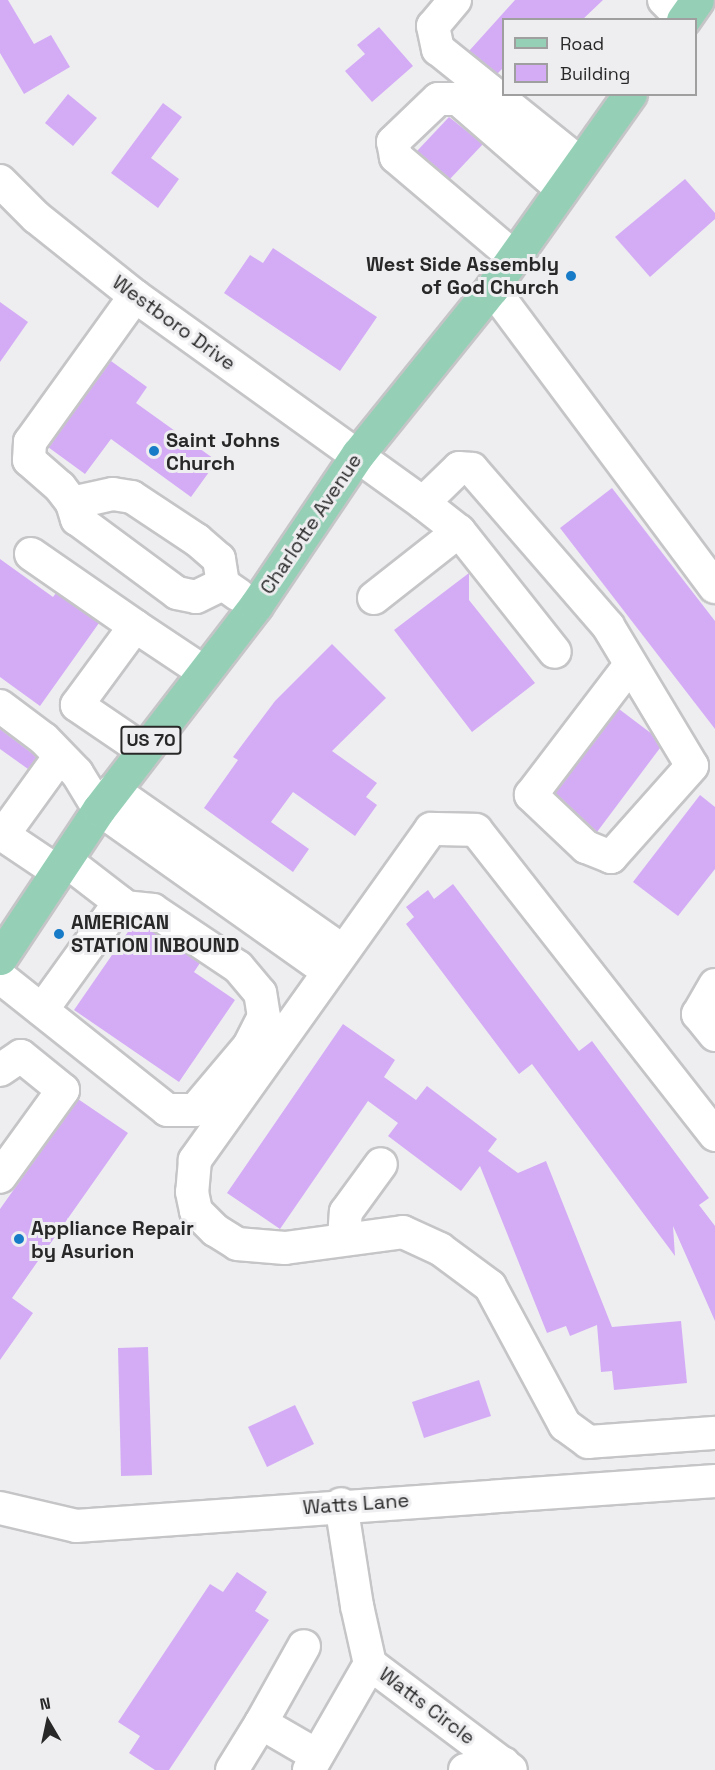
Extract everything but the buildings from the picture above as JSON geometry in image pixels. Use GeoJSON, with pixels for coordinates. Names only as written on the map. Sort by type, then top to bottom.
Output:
{"type":"FeatureCollection","features":[{"type":"Feature","properties":{"kind":"main road"},"geometry":{"type":"LineString","coordinates":[[684,18],[697,0]]}},
{"type":"Feature","properties":{"kind":"main road","name":"Charlotte Avenue"},"geometry":{"type":"LineString","coordinates":[[0,958],[106,800],[256,605],[358,454],[492,288],[629,96]]}},
{"type":"Feature","properties":{"kind":"street"},"geometry":{"type":"LineString","coordinates":[[455,0],[433,26],[438,49],[571,176]]}},
{"type":"Feature","properties":{"kind":"street"},"geometry":{"type":"LineString","coordinates":[[664,0],[681,18]]}},
{"type":"Feature","properties":{"kind":"street"},"geometry":{"type":"LineString","coordinates":[[514,257],[396,157],[393,142],[438,99],[458,99],[571,176]]}},
{"type":"Feature","properties":{"kind":"street","name":"Westboro Drive"},"geometry":{"type":"LineString","coordinates":[[0,181],[36,217],[135,296],[358,454],[459,531],[555,652]]}},
{"type":"Feature","properties":{"kind":"street"},"geometry":{"type":"LineString","coordinates":[[492,288],[715,586]]}},
{"type":"Feature","properties":{"kind":"street"},"geometry":{"type":"LineString","coordinates":[[135,296],[30,442],[28,460],[60,487],[72,503],[77,519],[177,593],[196,597],[223,584]]}},
{"type":"Feature","properties":{"kind":"street"},"geometry":{"type":"LineString","coordinates":[[423,503],[459,468],[472,469],[608,626],[692,766],[610,857],[586,847],[531,795],[630,665]]}},
{"type":"Feature","properties":{"kind":"street"},"geometry":{"type":"LineString","coordinates":[[72,503],[113,494],[132,497],[197,540],[219,560],[223,584],[256,605]]}},
{"type":"Feature","properties":{"kind":"street"},"geometry":{"type":"LineString","coordinates":[[374,598],[459,531]]}},
{"type":"Feature","properties":{"kind":"street"},"geometry":{"type":"LineString","coordinates":[[31,554],[204,672]]}},
{"type":"Feature","properties":{"kind":"street"},"geometry":{"type":"LineString","coordinates":[[135,626],[77,705],[144,750]]}},
{"type":"Feature","properties":{"kind":"street"},"geometry":{"type":"LineString","coordinates":[[0,706],[60,756],[106,800],[335,961]]}},
{"type":"Feature","properties":{"kind":"street"},"geometry":{"type":"LineString","coordinates":[[0,976],[166,1110],[195,1110],[249,1046],[264,1017],[260,993],[238,968],[153,910],[120,902],[2,834],[60,756]]}},
{"type":"Feature","properties":{"kind":"street"},"geometry":{"type":"LineString","coordinates":[[715,1135],[476,830],[431,829],[195,1160],[192,1192],[196,1211],[215,1230],[237,1244],[285,1248],[344,1238],[404,1232],[441,1249],[490,1286],[565,1425],[588,1442],[715,1433]]}},
{"type":"Feature","properties":{"kind":"street"},"geometry":{"type":"LineString","coordinates":[[42,1010],[120,902]]}},
{"type":"Feature","properties":{"kind":"street"},"geometry":{"type":"LineString","coordinates":[[715,985],[698,1014],[715,1035]]}},
{"type":"Feature","properties":{"kind":"street"},"geometry":{"type":"LineString","coordinates":[[0,1070],[21,1056],[63,1090],[0,1178]]}},
{"type":"Feature","properties":{"kind":"street"},"geometry":{"type":"LineString","coordinates":[[344,1238],[346,1212],[381,1164]]}},
{"type":"Feature","properties":{"kind":"street","name":"Watts Lane"},"geometry":{"type":"LineString","coordinates":[[0,1508],[76,1526],[341,1504],[715,1481]]}},
{"type":"Feature","properties":{"kind":"street","name":"Watts Circle"},"geometry":{"type":"LineString","coordinates":[[313,1763],[370,1664],[341,1504]]}},
{"type":"Feature","properties":{"kind":"street"},"geometry":{"type":"LineString","coordinates":[[232,1770],[304,1646]]}},
{"type":"Feature","properties":{"kind":"street","name":"Watts Circle"},"geometry":{"type":"LineString","coordinates":[[370,1664],[507,1767]]}},
{"type":"Feature","properties":{"kind":"street"},"geometry":{"type":"LineString","coordinates":[[261,1723],[313,1763]]}},
{"type":"Feature","properties":{"kind":"street"},"geometry":{"type":"LineString","coordinates":[[465,1770],[507,1767]]}},
{"type":"Feature","properties":{"kind":"place","name":"West Side Assembly of God Church"},"geometry":{"type":"Point","coordinates":[571,276]}},
{"type":"Feature","properties":{"kind":"place","name":"Saint Johns Church"},"geometry":{"type":"Point","coordinates":[154,451]}},
{"type":"Feature","properties":{"kind":"place","name":"AMERICAN STATION INBOUND"},"geometry":{"type":"Point","coordinates":[59,934]}},
{"type":"Feature","properties":{"kind":"place","name":"Appliance Repair by Asurion"},"geometry":{"type":"Point","coordinates":[19,1239]}}]}
